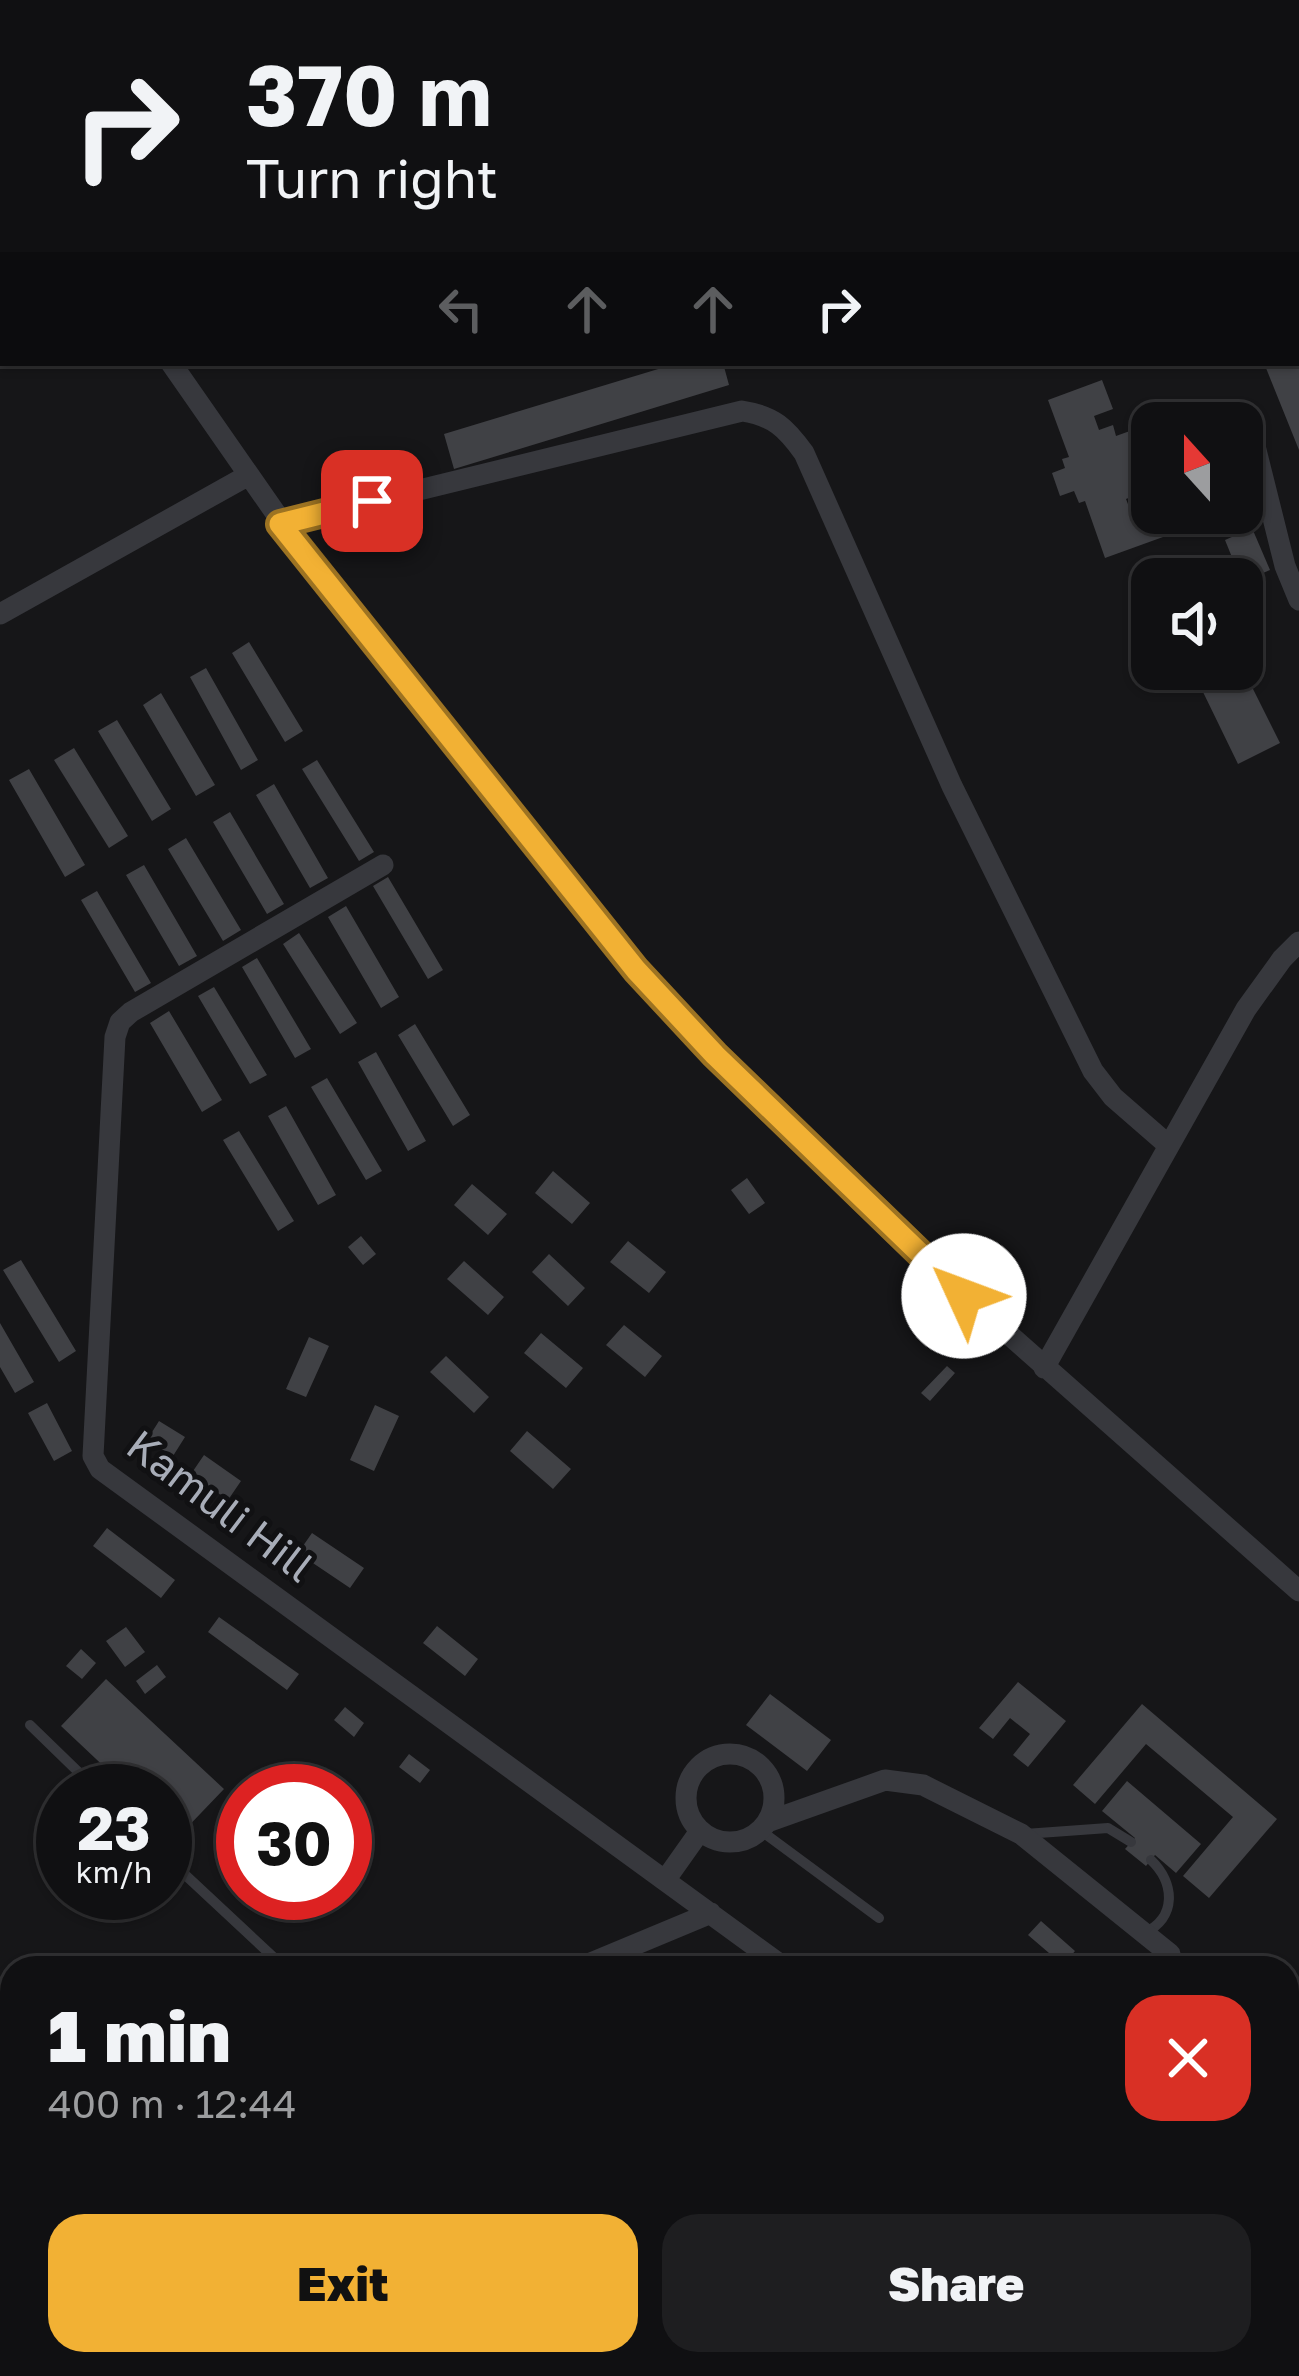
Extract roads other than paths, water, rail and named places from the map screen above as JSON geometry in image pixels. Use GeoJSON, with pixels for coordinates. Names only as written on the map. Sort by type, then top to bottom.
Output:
{"type":"FeatureCollection","features":[{"type":"Feature","properties":{"kind":"street"},"geometry":{"type":"LineString","coordinates":[[172,366],[280,524],[636,970],[818,1156],[1044,1368],[1299,1591]]}},
{"type":"Feature","properties":{"kind":"street"},"geometry":{"type":"LineString","coordinates":[[280,524],[742,411],[767,415],[785,427],[804,453],[952,786],[1094,1071],[1113,1097],[1167,1144]]}},
{"type":"Feature","properties":{"kind":"street"},"geometry":{"type":"LineString","coordinates":[[0,614],[247,476]]}},
{"type":"Feature","properties":{"kind":"street"},"geometry":{"type":"LineString","coordinates":[[1263,477],[1285,566],[1299,599]]}},
{"type":"Feature","properties":{"kind":"street","name":"Kamuli Hill"},"geometry":{"type":"LineString","coordinates":[[383,865],[121,1022],[115,1037],[93,1456],[100,1469],[769,1956]]}},
{"type":"Feature","properties":{"kind":"street"},"geometry":{"type":"LineString","coordinates":[[1044,1368],[1246,1009],[1299,942]]}},
{"type":"Feature","properties":{"kind":"street"},"geometry":{"type":"LineString","coordinates":[[764,1826],[774,1801],[770,1779],[757,1763],[728,1754],[700,1766],[688,1783],[686,1804],[700,1831],[730,1843],[866,1785],[903,1780],[923,1785],[1021,1834],[1170,1954]]}},
{"type":"Feature","properties":{"kind":"street"},"geometry":{"type":"LineString","coordinates":[[666,1879],[700,1831]]}},
{"type":"Feature","properties":{"kind":"street"},"geometry":{"type":"LineString","coordinates":[[608,1956],[711,1913]]}},
{"type":"Feature","properties":{"kind":"lane"},"geometry":{"type":"LineString","coordinates":[[30,1725],[70,1764]]}},
{"type":"Feature","properties":{"kind":"lane"},"geometry":{"type":"LineString","coordinates":[[764,1826],[879,1918]]}},
{"type":"Feature","properties":{"kind":"lane"},"geometry":{"type":"LineString","coordinates":[[1021,1834],[1108,1828],[1131,1843]]}},
{"type":"Feature","properties":{"kind":"lane"},"geometry":{"type":"LineString","coordinates":[[1144,1933],[1158,1927],[1167,1915],[1170,1895],[1164,1872],[1151,1860]]}},
{"type":"Feature","properties":{"kind":"lane"},"geometry":{"type":"LineString","coordinates":[[192,1881],[272,1956]]}}]}
